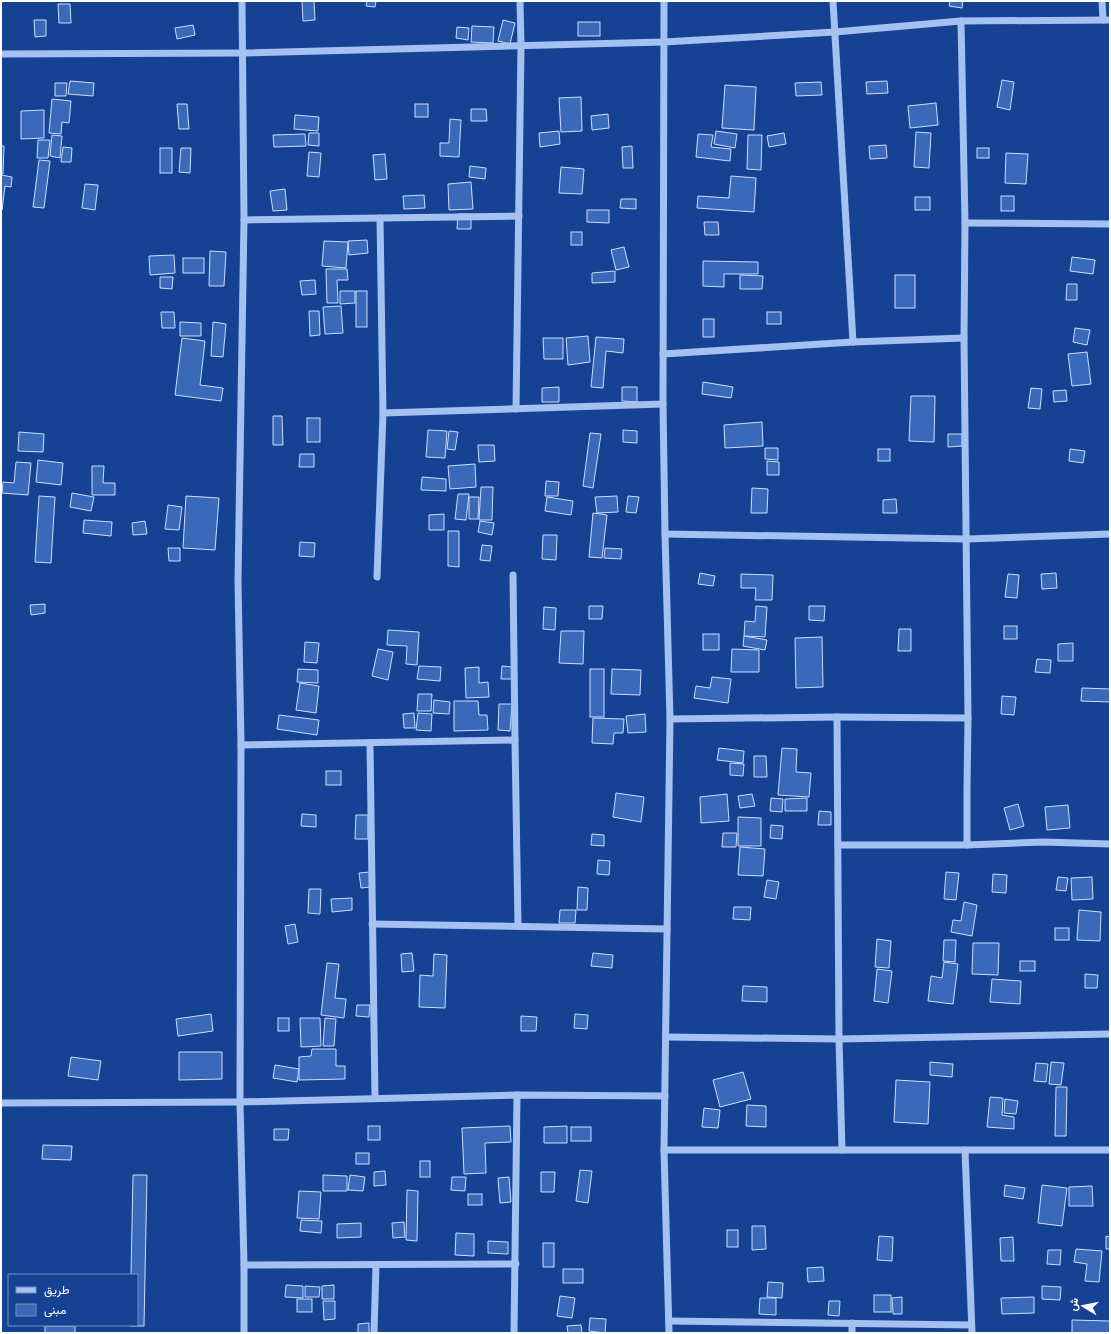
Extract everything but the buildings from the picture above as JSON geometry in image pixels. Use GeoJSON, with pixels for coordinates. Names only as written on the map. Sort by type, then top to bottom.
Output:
{"type":"FeatureCollection","features":[{"type":"Feature","properties":{"kind":"street"},"geometry":{"type":"LineString","coordinates":[[242,1],[244,220],[238,581],[241,745],[240,1102],[244,1333]]}},
{"type":"Feature","properties":{"kind":"street"},"geometry":{"type":"LineString","coordinates":[[516,409],[521,46],[520,1]]}},
{"type":"Feature","properties":{"kind":"street"},"geometry":{"type":"LineString","coordinates":[[664,1],[663,404],[670,719],[664,1150],[669,1333]]}},
{"type":"Feature","properties":{"kind":"street"},"geometry":{"type":"LineString","coordinates":[[833,1],[853,342]]}},
{"type":"Feature","properties":{"kind":"street"},"geometry":{"type":"LineString","coordinates":[[1,54],[242,53],[664,42],[835,32],[960,21],[1106,20],[1102,1]]}},
{"type":"Feature","properties":{"kind":"street"},"geometry":{"type":"LineString","coordinates":[[960,21],[965,223],[964,338],[968,718],[967,845]]}},
{"type":"Feature","properties":{"kind":"street"},"geometry":{"type":"LineString","coordinates":[[244,220],[519,216]]}},
{"type":"Feature","properties":{"kind":"street"},"geometry":{"type":"LineString","coordinates":[[377,577],[383,413],[380,218]]}},
{"type":"Feature","properties":{"kind":"street"},"geometry":{"type":"LineString","coordinates":[[965,223],[1110,224]]}},
{"type":"Feature","properties":{"kind":"street"},"geometry":{"type":"LineString","coordinates":[[663,354],[853,342],[964,338]]}},
{"type":"Feature","properties":{"kind":"street"},"geometry":{"type":"LineString","coordinates":[[383,413],[663,404]]}},
{"type":"Feature","properties":{"kind":"street"},"geometry":{"type":"LineString","coordinates":[[665,534],[967,538],[1110,534]]}},
{"type":"Feature","properties":{"kind":"street"},"geometry":{"type":"LineString","coordinates":[[513,575],[518,926]]}},
{"type":"Feature","properties":{"kind":"street"},"geometry":{"type":"LineString","coordinates":[[670,719],[837,717],[968,718]]}},
{"type":"Feature","properties":{"kind":"street"},"geometry":{"type":"LineString","coordinates":[[837,717],[839,1039],[842,1150]]}},
{"type":"Feature","properties":{"kind":"street"},"geometry":{"type":"LineString","coordinates":[[241,745],[515,740]]}},
{"type":"Feature","properties":{"kind":"street"},"geometry":{"type":"LineString","coordinates":[[370,743],[375,1098]]}},
{"type":"Feature","properties":{"kind":"street"},"geometry":{"type":"LineString","coordinates":[[838,845],[967,845],[1043,842],[1110,844]]}},
{"type":"Feature","properties":{"kind":"street"},"geometry":{"type":"LineString","coordinates":[[372,924],[667,929]]}},
{"type":"Feature","properties":{"kind":"street"},"geometry":{"type":"LineString","coordinates":[[666,1037],[839,1039],[1110,1034]]}},
{"type":"Feature","properties":{"kind":"street"},"geometry":{"type":"LineString","coordinates":[[1,1103],[240,1102],[517,1095],[665,1096]]}},
{"type":"Feature","properties":{"kind":"street"},"geometry":{"type":"LineString","coordinates":[[514,1333],[517,1095]]}},
{"type":"Feature","properties":{"kind":"street"},"geometry":{"type":"LineString","coordinates":[[664,1150],[1110,1150]]}},
{"type":"Feature","properties":{"kind":"street"},"geometry":{"type":"LineString","coordinates":[[669,1321],[852,1323],[971,1329],[965,1150]]}},
{"type":"Feature","properties":{"kind":"street"},"geometry":{"type":"LineString","coordinates":[[244,1265],[516,1264]]}},
{"type":"Feature","properties":{"kind":"street"},"geometry":{"type":"LineString","coordinates":[[374,1333],[376,1265]]}},
{"type":"Feature","properties":{"kind":"street"},"geometry":{"type":"LineString","coordinates":[[852,1323],[852,1333]]}}]}
